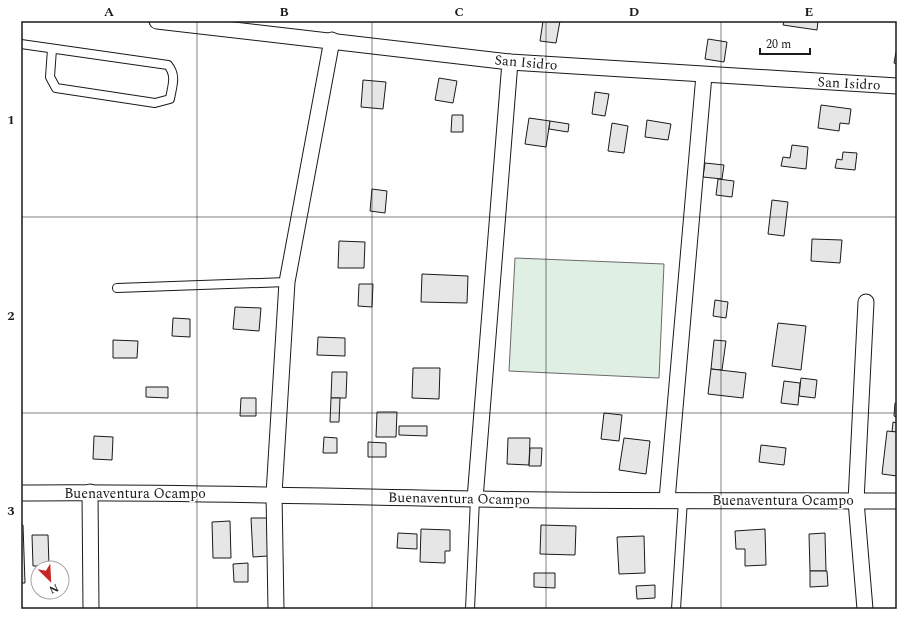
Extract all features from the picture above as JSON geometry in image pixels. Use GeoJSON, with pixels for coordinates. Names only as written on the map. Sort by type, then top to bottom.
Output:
{"type":"FeatureCollection","features":[{"type":"Feature","properties":{"kind":"street","name":"San Isidro"},"geometry":{"type":"LineString","coordinates":[[157,21],[332,40],[510,62],[897,86]]}},
{"type":"Feature","properties":{"kind":"street"},"geometry":{"type":"LineString","coordinates":[[276,609],[274,494],[287,282],[332,40]]}},
{"type":"Feature","properties":{"kind":"street"},"geometry":{"type":"LineString","coordinates":[[475,499],[510,62]]}},
{"type":"Feature","properties":{"kind":"street"},"geometry":{"type":"LineString","coordinates":[[667,500],[704,75]]}},
{"type":"Feature","properties":{"kind":"street"},"geometry":{"type":"LineString","coordinates":[[866,302],[856,501],[866,609]]}},
{"type":"Feature","properties":{"kind":"street"},"geometry":{"type":"LineString","coordinates":[[90,492],[91,609]]}},
{"type":"Feature","properties":{"kind":"street","name":"Buenaventura Ocampo"},"geometry":{"type":"LineString","coordinates":[[21,493],[90,492],[274,494],[475,499],[897,501]]}},
{"type":"Feature","properties":{"kind":"lane"},"geometry":{"type":"LineString","coordinates":[[21,44],[168,65],[174,71],[170,99],[155,104],[56,88],[50,77],[52,49]]}},
{"type":"Feature","properties":{"kind":"lane"},"geometry":{"type":"LineString","coordinates":[[117,288],[287,282]]}},
{"type":"Feature","properties":{"kind":"lane"},"geometry":{"type":"LineString","coordinates":[[470,609],[475,499]]}},
{"type":"Feature","properties":{"kind":"lane"},"geometry":{"type":"LineString","coordinates":[[676,609],[683,500]]}},
{"type":"Feature","properties":{"kind":"green space"},"geometry":{"type":"Polygon","coordinates":[[[515,258],[664,264],[659,378],[509,371],[515,258]]]}},
{"type":"Feature","properties":{"kind":"building"},"geometry":{"type":"Polygon","coordinates":[[[543,21],[560,21],[556,43],[540,41],[543,21]]]}},
{"type":"Feature","properties":{"kind":"building"},"geometry":{"type":"Polygon","coordinates":[[[784,21],[818,21],[817,30],[783,25],[784,21]]]}},
{"type":"Feature","properties":{"kind":"building"},"geometry":{"type":"Polygon","coordinates":[[[708,39],[727,42],[724,62],[705,59],[708,39]]]}},
{"type":"Feature","properties":{"kind":"building"},"geometry":{"type":"Polygon","coordinates":[[[897,52],[897,64],[894,63],[897,52]]]}},
{"type":"Feature","properties":{"kind":"building"},"geometry":{"type":"Polygon","coordinates":[[[439,78],[457,81],[453,103],[435,100],[439,78]]]}},
{"type":"Feature","properties":{"kind":"building"},"geometry":{"type":"Polygon","coordinates":[[[363,80],[386,82],[383,109],[361,107],[363,80]]]}},
{"type":"Feature","properties":{"kind":"building"},"geometry":{"type":"Polygon","coordinates":[[[595,92],[609,94],[605,116],[592,114],[595,92]]]}},
{"type":"Feature","properties":{"kind":"building"},"geometry":{"type":"Polygon","coordinates":[[[821,105],[851,109],[849,124],[840,123],[839,131],[818,128],[821,105]]]}},
{"type":"Feature","properties":{"kind":"building"},"geometry":{"type":"Polygon","coordinates":[[[452,115],[463,115],[463,132],[451,132],[452,115]]]}},
{"type":"Feature","properties":{"kind":"building"},"geometry":{"type":"Polygon","coordinates":[[[529,118],[550,121],[546,147],[525,144],[529,118]]]}},
{"type":"Feature","properties":{"kind":"building"},"geometry":{"type":"Polygon","coordinates":[[[647,120],[671,124],[668,140],[645,137],[647,120]]]}},
{"type":"Feature","properties":{"kind":"building"},"geometry":{"type":"Polygon","coordinates":[[[550,121],[569,124],[568,132],[549,129],[550,121]]]}},
{"type":"Feature","properties":{"kind":"building"},"geometry":{"type":"Polygon","coordinates":[[[612,123],[628,126],[624,153],[608,151],[612,123]]]}},
{"type":"Feature","properties":{"kind":"building"},"geometry":{"type":"Polygon","coordinates":[[[792,145],[808,147],[806,169],[781,166],[783,157],[790,158],[792,145]]]}},
{"type":"Feature","properties":{"kind":"building"},"geometry":{"type":"Polygon","coordinates":[[[843,152],[857,153],[855,170],[835,168],[837,159],[842,160],[843,152]]]}},
{"type":"Feature","properties":{"kind":"building"},"geometry":{"type":"Polygon","coordinates":[[[705,163],[724,165],[722,179],[703,177],[705,163]]]}},
{"type":"Feature","properties":{"kind":"building"},"geometry":{"type":"Polygon","coordinates":[[[718,179],[734,181],[732,197],[716,195],[718,179]]]}},
{"type":"Feature","properties":{"kind":"building"},"geometry":{"type":"Polygon","coordinates":[[[372,189],[387,191],[385,213],[370,211],[372,189]]]}},
{"type":"Feature","properties":{"kind":"building"},"geometry":{"type":"Polygon","coordinates":[[[772,200],[788,202],[784,236],[768,234],[772,200]]]}},
{"type":"Feature","properties":{"kind":"building"},"geometry":{"type":"Polygon","coordinates":[[[812,239],[842,240],[840,263],[811,261],[812,239]]]}},
{"type":"Feature","properties":{"kind":"building"},"geometry":{"type":"Polygon","coordinates":[[[339,241],[365,242],[364,268],[338,268],[339,241]]]}},
{"type":"Feature","properties":{"kind":"building"},"geometry":{"type":"Polygon","coordinates":[[[422,274],[468,276],[467,303],[421,302],[422,274]]]}},
{"type":"Feature","properties":{"kind":"building"},"geometry":{"type":"Polygon","coordinates":[[[359,284],[373,284],[372,307],[358,306],[359,284]]]}},
{"type":"Feature","properties":{"kind":"building"},"geometry":{"type":"Polygon","coordinates":[[[715,300],[728,302],[726,318],[713,316],[715,300]]]}},
{"type":"Feature","properties":{"kind":"building"},"geometry":{"type":"Polygon","coordinates":[[[235,307],[261,308],[259,331],[233,329],[235,307]]]}},
{"type":"Feature","properties":{"kind":"building"},"geometry":{"type":"Polygon","coordinates":[[[173,318],[190,319],[190,337],[172,336],[173,318]]]}},
{"type":"Feature","properties":{"kind":"building"},"geometry":{"type":"Polygon","coordinates":[[[778,323],[806,326],[801,370],[772,366],[778,323]]]}},
{"type":"Feature","properties":{"kind":"building"},"geometry":{"type":"Polygon","coordinates":[[[318,337],[345,338],[345,356],[317,355],[318,337]]]}},
{"type":"Feature","properties":{"kind":"building"},"geometry":{"type":"Polygon","coordinates":[[[113,340],[138,341],[137,358],[113,358],[113,340]]]}},
{"type":"Feature","properties":{"kind":"building"},"geometry":{"type":"Polygon","coordinates":[[[714,340],[726,341],[722,370],[711,369],[714,340]]]}},
{"type":"Feature","properties":{"kind":"building"},"geometry":{"type":"Polygon","coordinates":[[[413,368],[440,368],[439,399],[412,398],[413,368]]]}},
{"type":"Feature","properties":{"kind":"building"},"geometry":{"type":"Polygon","coordinates":[[[711,369],[746,373],[743,398],[708,394],[711,369]]]}},
{"type":"Feature","properties":{"kind":"building"},"geometry":{"type":"Polygon","coordinates":[[[332,372],[347,372],[346,398],[331,398],[332,372]]]}},
{"type":"Feature","properties":{"kind":"building"},"geometry":{"type":"Polygon","coordinates":[[[801,378],[817,380],[815,398],[799,396],[801,378]]]}},
{"type":"Feature","properties":{"kind":"building"},"geometry":{"type":"Polygon","coordinates":[[[784,381],[800,383],[798,405],[781,403],[784,381]]]}},
{"type":"Feature","properties":{"kind":"building"},"geometry":{"type":"Polygon","coordinates":[[[146,387],[168,387],[168,398],[146,397],[146,387]]]}},
{"type":"Feature","properties":{"kind":"building"},"geometry":{"type":"Polygon","coordinates":[[[241,398],[256,398],[256,416],[240,416],[241,398]]]}},
{"type":"Feature","properties":{"kind":"building"},"geometry":{"type":"Polygon","coordinates":[[[331,398],[340,398],[339,422],[330,422],[331,398]]]}},
{"type":"Feature","properties":{"kind":"building"},"geometry":{"type":"Polygon","coordinates":[[[895,403],[897,403],[897,417],[894,416],[895,403]]]}},
{"type":"Feature","properties":{"kind":"building"},"geometry":{"type":"Polygon","coordinates":[[[377,412],[397,412],[396,437],[376,437],[377,412]]]}},
{"type":"Feature","properties":{"kind":"building"},"geometry":{"type":"Polygon","coordinates":[[[604,413],[622,415],[619,441],[601,439],[604,413]]]}},
{"type":"Feature","properties":{"kind":"building"},"geometry":{"type":"Polygon","coordinates":[[[893,422],[897,423],[897,432],[892,432],[893,422]]]}},
{"type":"Feature","properties":{"kind":"building"},"geometry":{"type":"Polygon","coordinates":[[[399,426],[427,426],[427,436],[399,435],[399,426]]]}},
{"type":"Feature","properties":{"kind":"building"},"geometry":{"type":"Polygon","coordinates":[[[887,431],[897,432],[897,476],[882,474],[887,431]]]}},
{"type":"Feature","properties":{"kind":"building"},"geometry":{"type":"Polygon","coordinates":[[[94,436],[113,437],[112,460],[93,459],[94,436]]]}},
{"type":"Feature","properties":{"kind":"building"},"geometry":{"type":"Polygon","coordinates":[[[324,437],[337,438],[337,453],[323,453],[324,437]]]}},
{"type":"Feature","properties":{"kind":"building"},"geometry":{"type":"Polygon","coordinates":[[[508,438],[530,438],[529,465],[507,464],[508,438]]]}},
{"type":"Feature","properties":{"kind":"building"},"geometry":{"type":"Polygon","coordinates":[[[624,438],[650,441],[646,474],[619,470],[624,438]]]}},
{"type":"Feature","properties":{"kind":"building"},"geometry":{"type":"Polygon","coordinates":[[[368,442],[386,443],[386,457],[368,457],[368,442]]]}},
{"type":"Feature","properties":{"kind":"building"},"geometry":{"type":"Polygon","coordinates":[[[761,445],[786,448],[784,465],[759,462],[761,445]]]}},
{"type":"Feature","properties":{"kind":"building"},"geometry":{"type":"Polygon","coordinates":[[[530,448],[542,448],[541,466],[529,466],[530,448]]]}},
{"type":"Feature","properties":{"kind":"building"},"geometry":{"type":"Polygon","coordinates":[[[251,518],[267,518],[268,556],[253,557],[251,518]]]}},
{"type":"Feature","properties":{"kind":"building"},"geometry":{"type":"Polygon","coordinates":[[[230,521],[231,558],[213,558],[212,522],[230,521]]]}},
{"type":"Feature","properties":{"kind":"building"},"geometry":{"type":"Polygon","coordinates":[[[21,525],[23,525],[25,583],[21,583],[21,525]]]}},
{"type":"Feature","properties":{"kind":"building"},"geometry":{"type":"Polygon","coordinates":[[[541,525],[576,526],[575,555],[540,554],[541,525]]]}},
{"type":"Feature","properties":{"kind":"building"},"geometry":{"type":"Polygon","coordinates":[[[421,529],[450,530],[450,551],[445,551],[445,563],[420,562],[421,529]]]}},
{"type":"Feature","properties":{"kind":"building"},"geometry":{"type":"Polygon","coordinates":[[[765,529],[766,565],[745,566],[745,549],[736,549],[735,531],[765,529]]]}},
{"type":"Feature","properties":{"kind":"building"},"geometry":{"type":"Polygon","coordinates":[[[398,533],[417,534],[417,549],[397,548],[398,533]]]}},
{"type":"Feature","properties":{"kind":"building"},"geometry":{"type":"Polygon","coordinates":[[[825,533],[826,571],[810,571],[809,534],[825,533]]]}},
{"type":"Feature","properties":{"kind":"building"},"geometry":{"type":"Polygon","coordinates":[[[32,535],[48,535],[49,560],[33,560],[32,535]]]}},
{"type":"Feature","properties":{"kind":"building"},"geometry":{"type":"Polygon","coordinates":[[[644,536],[645,573],[619,574],[617,537],[644,536]]]}},
{"type":"Feature","properties":{"kind":"building"},"geometry":{"type":"Polygon","coordinates":[[[248,563],[248,582],[234,582],[233,564],[248,563]]]}},
{"type":"Feature","properties":{"kind":"building"},"geometry":{"type":"Polygon","coordinates":[[[810,571],[827,571],[828,586],[810,587],[810,571]]]}},
{"type":"Feature","properties":{"kind":"building"},"geometry":{"type":"Polygon","coordinates":[[[534,573],[555,573],[555,588],[534,587],[534,573]]]}},
{"type":"Feature","properties":{"kind":"building"},"geometry":{"type":"Polygon","coordinates":[[[655,585],[655,598],[637,599],[636,586],[655,585]]]}}]}
